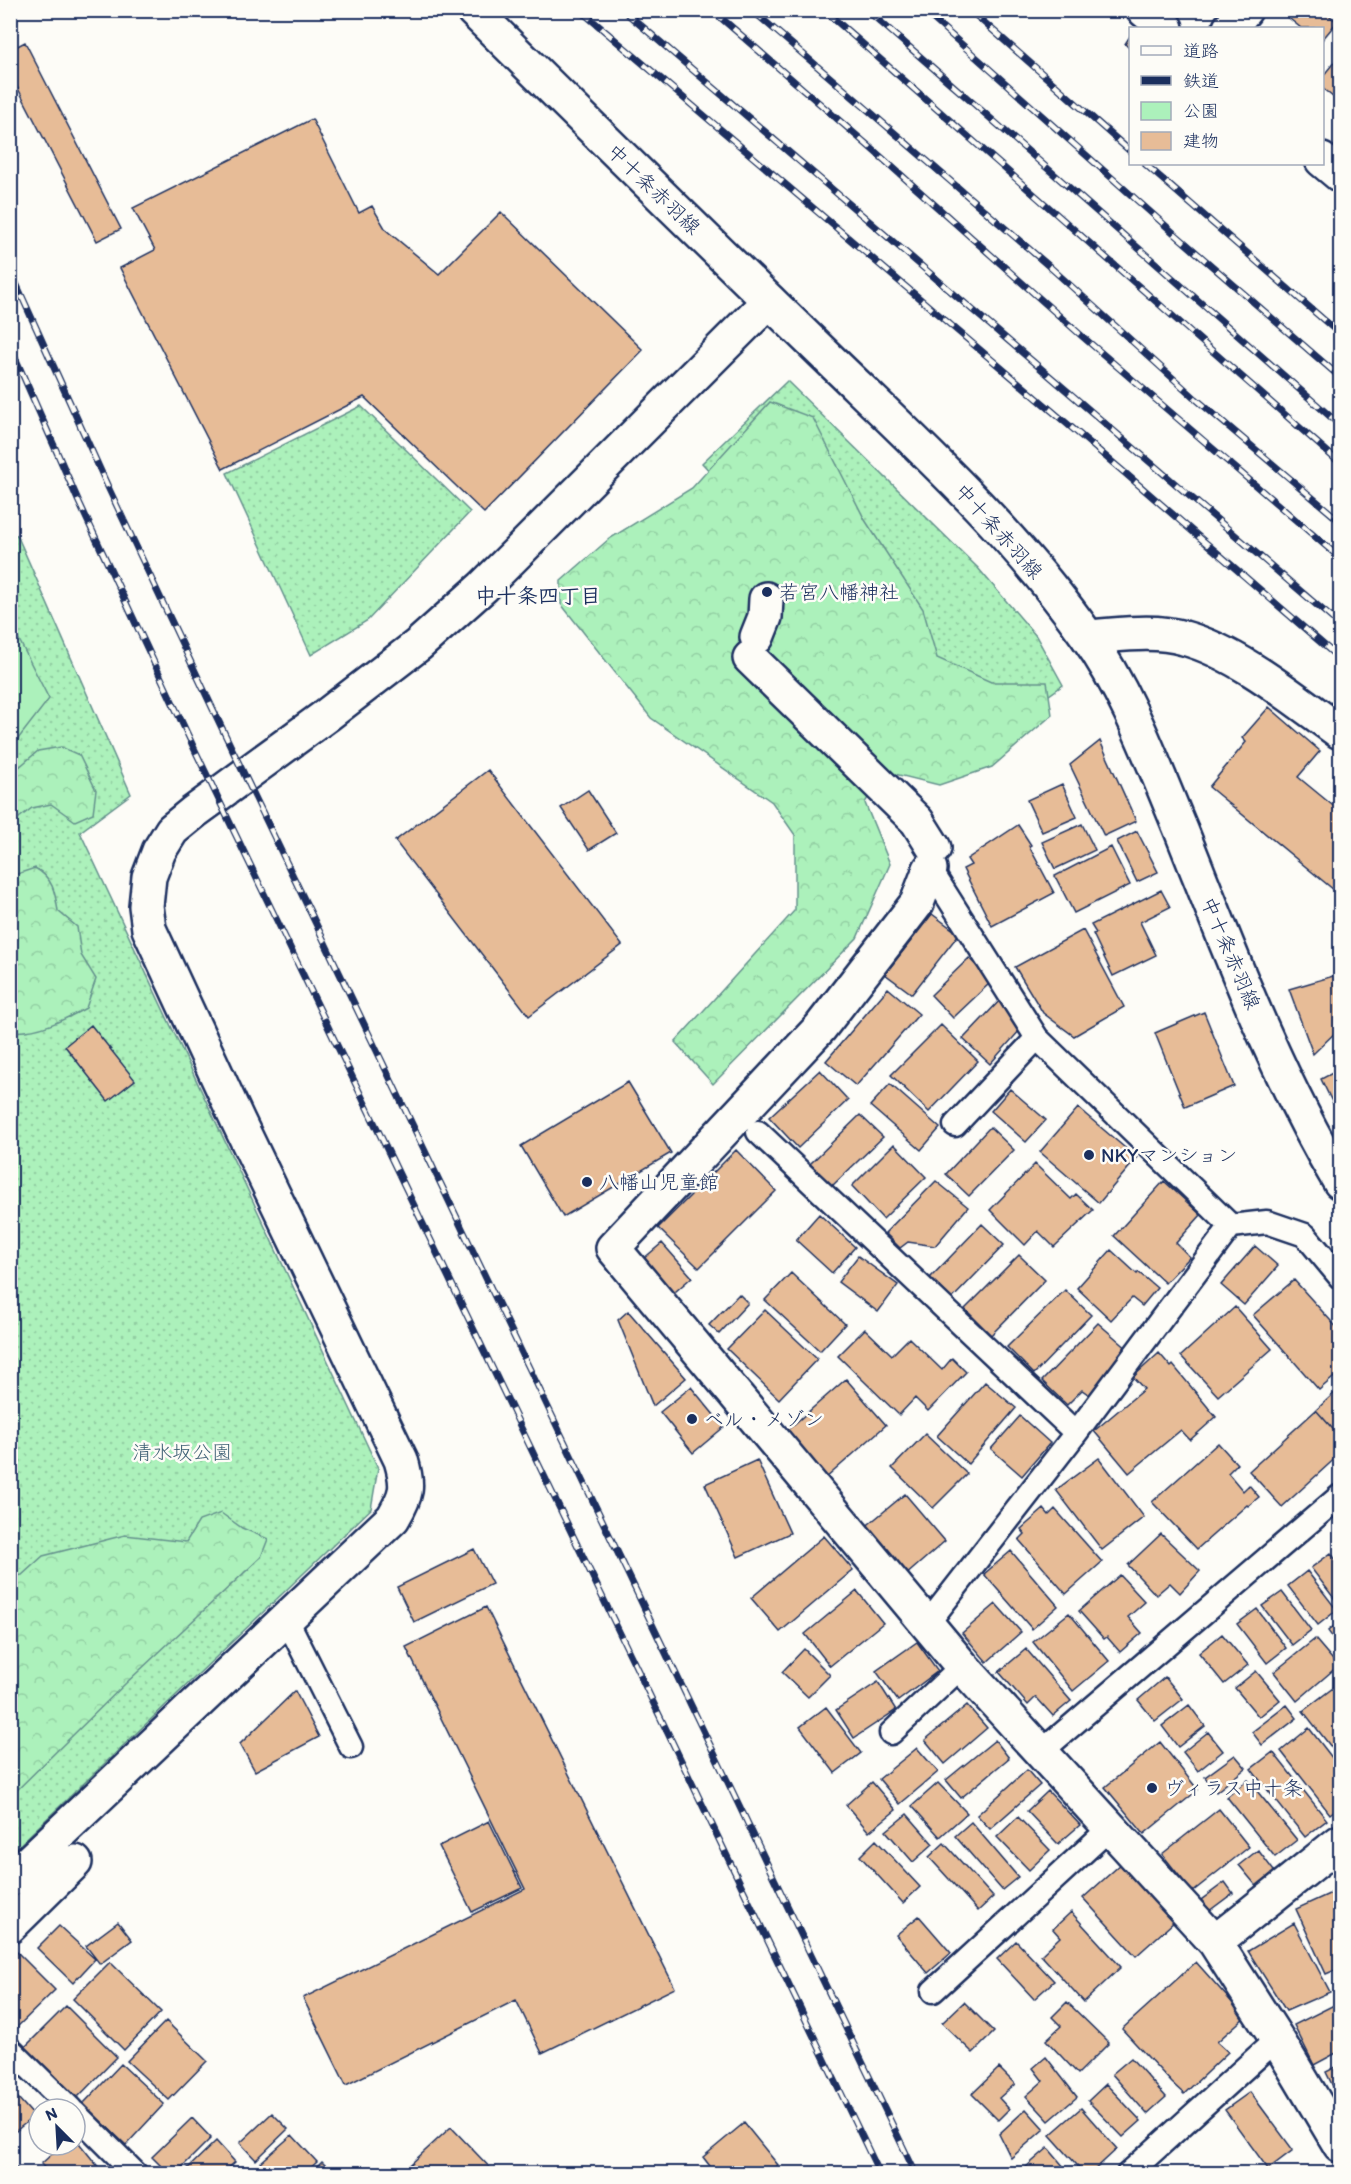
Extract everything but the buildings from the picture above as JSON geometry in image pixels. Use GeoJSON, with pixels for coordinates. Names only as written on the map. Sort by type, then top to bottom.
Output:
{"type":"FeatureCollection","features":[{"type":"Feature","properties":{"kind":"street","name":"中十条赤羽線"},"geometry":{"type":"LineString","coordinates":[[473,10],[939,466],[1019,549],[1088,637],[1108,669],[1159,777],[1288,1088],[1341,1182]]}},
{"type":"Feature","properties":{"kind":"street"},"geometry":{"type":"LineString","coordinates":[[1144,10],[1165,27]]}},
{"type":"Feature","properties":{"kind":"street"},"geometry":{"type":"LineString","coordinates":[[1231,27],[1245,10]]}},
{"type":"Feature","properties":{"kind":"street"},"geometry":{"type":"LineString","coordinates":[[1324,161],[1341,175]]}},
{"type":"Feature","properties":{"kind":"street"},"geometry":{"type":"LineString","coordinates":[[10,1881],[393,1518],[404,1499],[407,1480],[401,1460],[238,1122],[149,929],[146,906],[150,877],[159,851],[172,830],[418,645],[483,587],[769,301]]}},
{"type":"Feature","properties":{"kind":"street"},"geometry":{"type":"LineString","coordinates":[[766,599],[765,617],[753,647],[917,821],[932,859],[917,903],[820,1028],[613,1248],[962,1666],[1215,1942],[1341,2145]]}},
{"type":"Feature","properties":{"kind":"street"},"geometry":{"type":"LineString","coordinates":[[1088,637],[1156,633],[1192,640],[1255,671],[1341,732]]}},
{"type":"Feature","properties":{"kind":"street"},"geometry":{"type":"LineString","coordinates":[[1215,1942],[1341,1842]]}},
{"type":"Feature","properties":{"kind":"street"},"geometry":{"type":"LineString","coordinates":[[10,1926],[75,1862]]}},
{"type":"Feature","properties":{"kind":"lane"},"geometry":{"type":"LineString","coordinates":[[932,859],[1037,1038],[1231,1226]]}},
{"type":"Feature","properties":{"kind":"lane"},"geometry":{"type":"LineString","coordinates":[[955,1125],[1037,1038]]}},
{"type":"Feature","properties":{"kind":"lane"},"geometry":{"type":"LineString","coordinates":[[758,1132],[1076,1433]]}},
{"type":"Feature","properties":{"kind":"lane"},"geometry":{"type":"LineString","coordinates":[[928,1623],[1076,1433],[1231,1226],[1267,1221],[1305,1235],[1341,1277]]}},
{"type":"Feature","properties":{"kind":"lane"},"geometry":{"type":"LineString","coordinates":[[1042,1751],[1341,1496]]}},
{"type":"Feature","properties":{"kind":"lane"},"geometry":{"type":"LineString","coordinates":[[286,1618],[351,1747]]}},
{"type":"Feature","properties":{"kind":"lane"},"geometry":{"type":"LineString","coordinates":[[891,1733],[962,1666]]}},
{"type":"Feature","properties":{"kind":"lane"},"geometry":{"type":"LineString","coordinates":[[933,1991],[1110,1828]]}},
{"type":"Feature","properties":{"kind":"lane"},"geometry":{"type":"LineString","coordinates":[[1128,2174],[1277,2039]]}},
{"type":"Feature","properties":{"kind":"lane"},"geometry":{"type":"LineString","coordinates":[[10,2049],[59,2097]]}},
{"type":"Feature","properties":{"kind":"lane"},"geometry":{"type":"LineString","coordinates":[[87,2125],[136,2174]]}},
{"type":"Feature","properties":{"kind":"green space"},"geometry":{"type":"Polygon","coordinates":[[[787,381],[978,568],[1036,636],[1063,685],[970,752],[702,463],[787,381]]]}},
{"type":"Feature","properties":{"kind":"green space"},"geometry":{"type":"Polygon","coordinates":[[[770,402],[813,418],[865,520],[923,609],[937,658],[991,682],[1047,682],[1052,715],[992,767],[939,785],[883,771],[865,803],[890,864],[857,938],[713,1084],[675,1042],[795,910],[795,835],[772,802],[651,718],[561,604],[561,581],[609,539],[692,488],[770,402]]]}},
{"type":"Feature","properties":{"kind":"green space"},"geometry":{"type":"Polygon","coordinates":[[[361,406],[470,512],[368,620],[311,655],[227,473],[361,406]]]}},
{"type":"Feature","properties":{"kind":"green space","name":"清水坂公園"},"geometry":{"type":"Polygon","coordinates":[[[11,534],[17,535],[131,794],[80,832],[378,1468],[371,1509],[11,1853],[11,534]]]}},
{"type":"Feature","properties":{"kind":"green space"},"geometry":{"type":"Polygon","coordinates":[[[10,622],[49,699],[11,748],[10,748],[10,622]]]}},
{"type":"Feature","properties":{"kind":"green space"},"geometry":{"type":"Polygon","coordinates":[[[61,747],[79,755],[96,790],[93,813],[75,821],[51,804],[32,808],[11,824],[11,774],[38,751],[61,747]]]}},
{"type":"Feature","properties":{"kind":"green space"},"geometry":{"type":"Polygon","coordinates":[[[35,868],[49,881],[58,911],[77,927],[81,955],[96,979],[86,1008],[40,1028],[11,1031],[11,876],[35,868]]]}},
{"type":"Feature","properties":{"kind":"green space"},"geometry":{"type":"Polygon","coordinates":[[[221,1513],[242,1528],[268,1539],[261,1557],[125,1684],[11,1796],[11,1577],[22,1575],[43,1556],[125,1535],[186,1542],[199,1521],[221,1513]]]}},
{"type":"Feature","properties":{"kind":"railway"},"geometry":{"type":"LineString","coordinates":[[580,10],[1125,473],[1340,659]]}},
{"type":"Feature","properties":{"kind":"railway"},"geometry":{"type":"LineString","coordinates":[[623,10],[1340,625]]}},
{"type":"Feature","properties":{"kind":"railway"},"geometry":{"type":"LineString","coordinates":[[712,10],[1083,337],[1340,558]]}},
{"type":"Feature","properties":{"kind":"railway"},"geometry":{"type":"LineString","coordinates":[[752,10],[1050,267],[1196,399],[1340,521]]}},
{"type":"Feature","properties":{"kind":"railway"},"geometry":{"type":"LineString","coordinates":[[824,10],[1340,463]]}},
{"type":"Feature","properties":{"kind":"railway"},"geometry":{"type":"LineString","coordinates":[[867,10],[1340,425]]}},
{"type":"Feature","properties":{"kind":"railway"},"geometry":{"type":"LineString","coordinates":[[923,10],[1340,377]]}},
{"type":"Feature","properties":{"kind":"railway"},"geometry":{"type":"LineString","coordinates":[[970,10],[1129,150]]}},
{"type":"Feature","properties":{"kind":"railway"},"geometry":{"type":"LineString","coordinates":[[1146,165],[1340,334]]}},
{"type":"Feature","properties":{"kind":"railway"},"geometry":{"type":"LineString","coordinates":[[10,270],[108,487],[220,724],[916,2174]]}},
{"type":"Feature","properties":{"kind":"railway"},"geometry":{"type":"LineString","coordinates":[[10,346],[78,500],[193,746],[880,2174]]}},
{"type":"Feature","properties":{"kind":"place","name":"若宮八幡神社"},"geometry":{"type":"Point","coordinates":[767,592]}},
{"type":"Feature","properties":{"kind":"place","name":"NKYマンション"},"geometry":{"type":"Point","coordinates":[1089,1155]}},
{"type":"Feature","properties":{"kind":"place","name":"八幡山児童館"},"geometry":{"type":"Point","coordinates":[587,1182]}},
{"type":"Feature","properties":{"kind":"place","name":"ベル・メゾン"},"geometry":{"type":"Point","coordinates":[692,1419]}},
{"type":"Feature","properties":{"kind":"place","name":"ヴィラス中十条"},"geometry":{"type":"Point","coordinates":[1152,1788]}},
{"type":"Feature","properties":{"kind":"district","name":"中十条四丁目"},"geometry":{"type":"Point","coordinates":[538,595]}}]}
